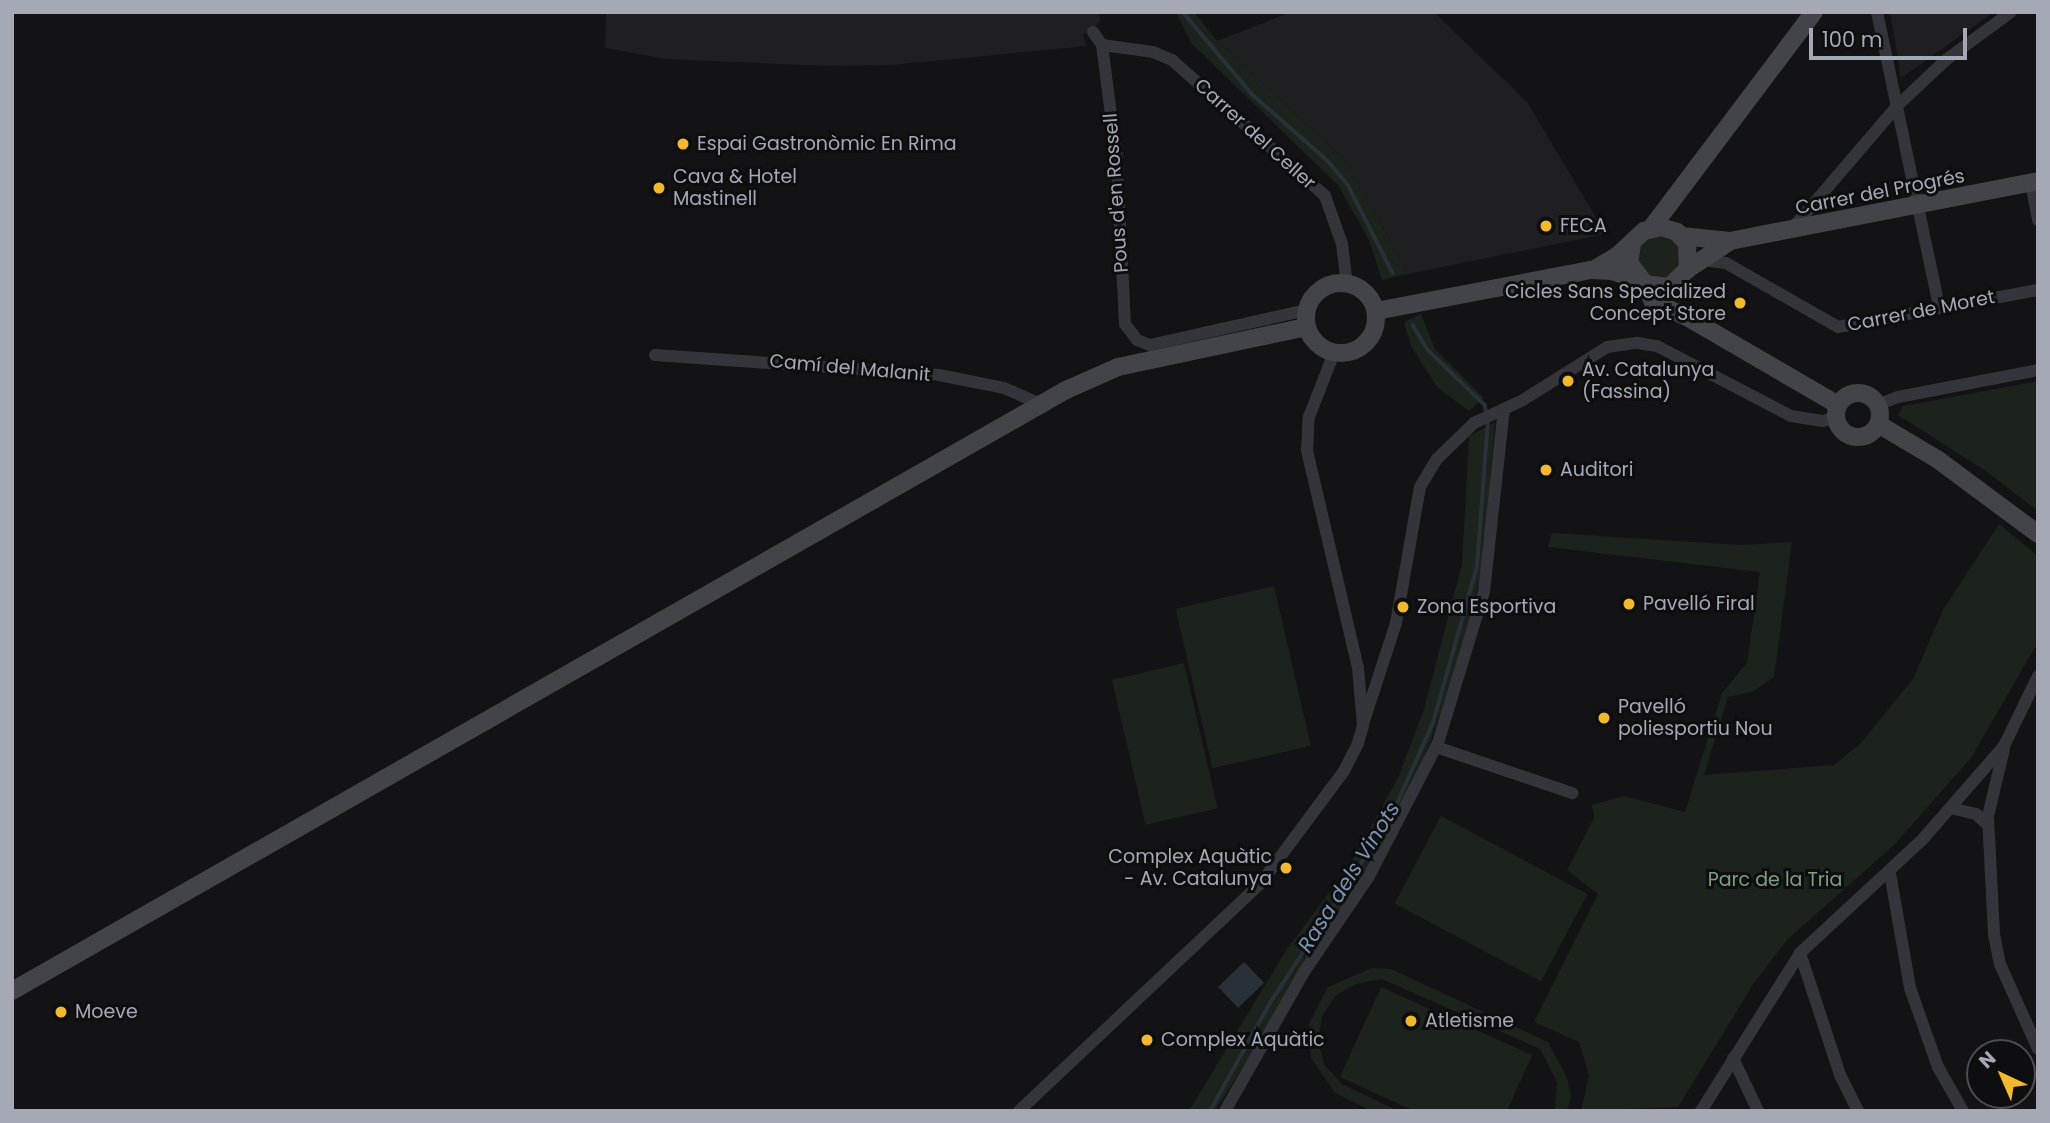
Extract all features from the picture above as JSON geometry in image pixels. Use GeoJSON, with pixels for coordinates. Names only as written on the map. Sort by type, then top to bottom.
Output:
{"type":"FeatureCollection","features":[{"type":"Feature","properties":{"kind":"main road"},"geometry":{"type":"LineString","coordinates":[[1591,270],[1652,228],[1684,181],[1814,12]]}},
{"type":"Feature","properties":{"kind":"main road"},"geometry":{"type":"LineString","coordinates":[[1684,181],[1675,205],[1679,234],[1690,251],[1690,269],[1677,300],[1687,317]]}},
{"type":"Feature","properties":{"kind":"main road","name":"Carrer del Progrés"},"geometry":{"type":"LineString","coordinates":[[1679,234],[1736,240],[1790,232],[2035,182]]}},
{"type":"Feature","properties":{"kind":"main road"},"geometry":{"type":"LineString","coordinates":[[1652,228],[1679,234]]}},
{"type":"Feature","properties":{"kind":"main road","name":"Carrer del Progrés"},"geometry":{"type":"LineString","coordinates":[[1690,269],[1736,240]]}},
{"type":"Feature","properties":{"kind":"main road"},"geometry":{"type":"LineString","coordinates":[[1632,244],[1629,263],[1653,302],[1687,317],[1837,411],[1842,430],[1854,437],[1868,434],[1878,415]]}},
{"type":"Feature","properties":{"kind":"main road"},"geometry":{"type":"LineString","coordinates":[[1376,311],[1591,270],[1612,271],[1661,288],[1690,269]]}},
{"type":"Feature","properties":{"kind":"main road"},"geometry":{"type":"LineString","coordinates":[[1347,283],[1360,288],[1376,311],[1376,328],[1362,347],[1334,354],[1312,339],[1306,318],[1321,289],[1347,283]]}},
{"type":"Feature","properties":{"kind":"main road"},"geometry":{"type":"LineString","coordinates":[[12,991],[1041,404],[1118,368],[1306,318]]}},
{"type":"Feature","properties":{"kind":"main road"},"geometry":{"type":"LineString","coordinates":[[1837,411],[1848,395],[1862,393],[1878,415],[2038,534]]}},
{"type":"Feature","properties":{"kind":"main road"},"geometry":{"type":"LineString","coordinates":[[1878,415],[2038,522]]}},
{"type":"Feature","properties":{"kind":"street"},"geometry":{"type":"LineString","coordinates":[[1877,12],[1938,305]]}},
{"type":"Feature","properties":{"kind":"street"},"geometry":{"type":"LineString","coordinates":[[1790,232],[1898,105],[1947,59],[2011,12]]}},
{"type":"Feature","properties":{"kind":"street","name":"Pous d'en Rossell"},"geometry":{"type":"LineString","coordinates":[[1093,32],[1102,45],[1117,161],[1125,324],[1137,340],[1150,345],[1306,318]]}},
{"type":"Feature","properties":{"kind":"street","name":"Carrer del Celler"},"geometry":{"type":"LineString","coordinates":[[1102,45],[1153,52],[1172,60],[1325,196],[1342,244],[1347,283]]}},
{"type":"Feature","properties":{"kind":"street"},"geometry":{"type":"LineString","coordinates":[[2035,182],[2038,220]]}},
{"type":"Feature","properties":{"kind":"street"},"geometry":{"type":"LineString","coordinates":[[1736,240],[1736,269]]}},
{"type":"Feature","properties":{"kind":"street","name":"Carrer de Moret"},"geometry":{"type":"LineString","coordinates":[[1690,269],[1716,259],[1839,327],[1938,305],[2038,290]]}},
{"type":"Feature","properties":{"kind":"street"},"geometry":{"type":"LineString","coordinates":[[1022,1110],[1260,884],[1343,771],[1382,674],[1420,487],[1458,435],[1606,347],[1637,343],[1657,346],[1791,416],[1823,421],[1837,411]]}},
{"type":"Feature","properties":{"kind":"street"},"geometry":{"type":"LineString","coordinates":[[1334,354],[1309,417],[1307,450],[1358,668],[1363,725]]}},
{"type":"Feature","properties":{"kind":"street","name":"Camí del Malanit"},"geometry":{"type":"LineString","coordinates":[[655,355],[939,375],[1004,388],[1041,404]]}},
{"type":"Feature","properties":{"kind":"street"},"geometry":{"type":"LineString","coordinates":[[1878,415],[1898,397],[2038,370]]}},
{"type":"Feature","properties":{"kind":"street"},"geometry":{"type":"LineString","coordinates":[[1225,1111],[1264,1038],[1368,878],[1436,747],[1484,592],[1504,409]]}},
{"type":"Feature","properties":{"kind":"street"},"geometry":{"type":"LineString","coordinates":[[1358,668],[1382,674]]}},
{"type":"Feature","properties":{"kind":"street"},"geometry":{"type":"LineString","coordinates":[[1358,668],[1376,693]]}},
{"type":"Feature","properties":{"kind":"street"},"geometry":{"type":"LineString","coordinates":[[2038,676],[2004,746],[1988,825],[1990,902],[1998,954],[2038,1049]]}},
{"type":"Feature","properties":{"kind":"street"},"geometry":{"type":"LineString","coordinates":[[1359,683],[1376,693]]}},
{"type":"Feature","properties":{"kind":"street"},"geometry":{"type":"LineString","coordinates":[[1701,1111],[1800,953],[1890,873],[2004,746]]}},
{"type":"Feature","properties":{"kind":"street"},"geometry":{"type":"LineString","coordinates":[[1436,747],[1572,793]]}},
{"type":"Feature","properties":{"kind":"street"},"geometry":{"type":"LineString","coordinates":[[1950,807],[1976,814],[1988,825]]}},
{"type":"Feature","properties":{"kind":"street"},"geometry":{"type":"LineString","coordinates":[[1890,873],[1910,988],[1938,1067],[1963,1111]]}},
{"type":"Feature","properties":{"kind":"street"},"geometry":{"type":"LineString","coordinates":[[1800,953],[1840,1075],[1858,1111]]}},
{"type":"Feature","properties":{"kind":"street"},"geometry":{"type":"LineString","coordinates":[[1733,1058],[1758,1111]]}},
{"type":"Feature","properties":{"kind":"shaded area"},"geometry":{"type":"Polygon","coordinates":[[[606,12],[1099,12],[1100,22],[1083,35],[1086,46],[892,65],[828,66],[666,59],[605,48],[606,12]]]}},
{"type":"Feature","properties":{"kind":"shaded area"},"geometry":{"type":"Polygon","coordinates":[[[1291,12],[1434,12],[1527,102],[1606,234],[1408,274],[1346,161],[1217,41],[1291,12]]]}},
{"type":"Feature","properties":{"kind":"shaded area"},"geometry":{"type":"Polygon","coordinates":[[[1890,12],[1994,12],[1901,78],[1890,12]]]}},
{"type":"Feature","properties":{"kind":"shaded area"},"geometry":{"type":"Polygon","coordinates":[[[1244,962],[1264,983],[1238,1008],[1218,987],[1244,962]]]}},
{"type":"Feature","properties":{"kind":"green space"},"geometry":{"type":"Polygon","coordinates":[[[1176,12],[1194,12],[1217,41],[1346,161],[1408,274],[1382,280],[1369,240],[1338,185],[1191,43],[1176,12]]]}},
{"type":"Feature","properties":{"kind":"green space"},"geometry":{"type":"Polygon","coordinates":[[[1671,234],[1685,255],[1674,277],[1658,281],[1639,270],[1637,247],[1647,235],[1671,234]]]}},
{"type":"Feature","properties":{"kind":"green space"},"geometry":{"type":"Polygon","coordinates":[[[1421,314],[1435,349],[1484,398],[1469,411],[1437,387],[1411,346],[1404,322],[1421,314]]]}},
{"type":"Feature","properties":{"kind":"green space"},"geometry":{"type":"Polygon","coordinates":[[[2038,381],[2038,511],[1986,471],[1898,415],[1903,406],[2038,381]]]}},
{"type":"Feature","properties":{"kind":"green space"},"geometry":{"type":"Polygon","coordinates":[[[1495,422],[1482,569],[1455,675],[1424,758],[1381,846],[1215,1111],[1189,1111],[1287,949],[1348,868],[1398,778],[1424,709],[1462,564],[1469,436],[1495,422]]]}},
{"type":"Feature","properties":{"kind":"green space","name":"Parc de la Tria"},"geometry":{"type":"Polygon","coordinates":[[[1999,524],[2038,556],[2038,642],[1971,758],[1894,845],[1788,939],[1754,983],[1678,1107],[1581,1111],[1589,1075],[1579,1042],[1534,1022],[1598,894],[1567,870],[1594,818],[1592,805],[1624,796],[1685,812],[1722,693],[1747,663],[1760,572],[1548,547],[1552,533],[1740,545],[1792,542],[1774,677],[1752,692],[1728,697],[1704,775],[1834,765],[1860,744],[1913,679],[1943,610],[1999,524]]]}},
{"type":"Feature","properties":{"kind":"green space"},"geometry":{"type":"Polygon","coordinates":[[[1274,586],[1311,746],[1212,769],[1176,609],[1274,586]]]}},
{"type":"Feature","properties":{"kind":"green space"},"geometry":{"type":"Polygon","coordinates":[[[1184,663],[1218,808],[1145,825],[1112,680],[1184,663]]]}},
{"type":"Feature","properties":{"kind":"green space"},"geometry":{"type":"Polygon","coordinates":[[[1441,816],[1588,894],[1541,981],[1395,903],[1441,816]]]}},
{"type":"Feature","properties":{"kind":"green space"},"geometry":{"type":"Polygon","coordinates":[[[1372,968],[1391,969],[1548,1042],[1567,1078],[1571,1095],[1567,1111],[1555,1111],[1557,1082],[1540,1049],[1382,979],[1356,984],[1336,995],[1322,1016],[1318,1041],[1324,1064],[1342,1084],[1398,1111],[1371,1111],[1335,1093],[1311,1058],[1309,1024],[1328,987],[1372,968]]]}},
{"type":"Feature","properties":{"kind":"green space","name":"Atletisme"},"geometry":{"type":"Polygon","coordinates":[[[1381,987],[1532,1055],[1507,1111],[1414,1111],[1340,1077],[1381,987]]]}},
{"type":"Feature","properties":{"kind":"waterway"},"geometry":{"type":"LineString","coordinates":[[1183,12],[1253,95],[1328,161],[1348,185],[1393,273]]}},
{"type":"Feature","properties":{"kind":"waterway","name":"Rasa dels Vinots"},"geometry":{"type":"LineString","coordinates":[[1413,325],[1428,350],[1485,405],[1487,414]]}},
{"type":"Feature","properties":{"kind":"waterway","name":"Rasa dels Vinots"},"geometry":{"type":"LineString","coordinates":[[1210,1111],[1270,1003],[1390,819],[1433,723],[1477,566],[1488,421]]}},
{"type":"Feature","properties":{"kind":"place","name":"Espai Gastronòmic En Rima"},"geometry":{"type":"Point","coordinates":[683,144]}},
{"type":"Feature","properties":{"kind":"place","name":"Cava & Hotel Mastinell"},"geometry":{"type":"Point","coordinates":[659,188]}},
{"type":"Feature","properties":{"kind":"place","name":"FECA"},"geometry":{"type":"Point","coordinates":[1546,226]}},
{"type":"Feature","properties":{"kind":"place","name":"Cicles Sans Specialized Concept Store"},"geometry":{"type":"Point","coordinates":[1740,303]}},
{"type":"Feature","properties":{"kind":"place","name":"Av. Catalunya (Fassina)"},"geometry":{"type":"Point","coordinates":[1568,381]}},
{"type":"Feature","properties":{"kind":"place","name":"Auditori"},"geometry":{"type":"Point","coordinates":[1546,470]}},
{"type":"Feature","properties":{"kind":"place","name":"Pavelló Firal"},"geometry":{"type":"Point","coordinates":[1629,604]}},
{"type":"Feature","properties":{"kind":"place","name":"Zona Esportiva"},"geometry":{"type":"Point","coordinates":[1403,607]}},
{"type":"Feature","properties":{"kind":"place","name":"Pavelló poliesportiu Nou"},"geometry":{"type":"Point","coordinates":[1604,718]}},
{"type":"Feature","properties":{"kind":"place","name":"Complex Aquàtic - Av. Catalunya"},"geometry":{"type":"Point","coordinates":[1286,868]}},
{"type":"Feature","properties":{"kind":"place","name":"Moeve"},"geometry":{"type":"Point","coordinates":[61,1012]}},
{"type":"Feature","properties":{"kind":"place","name":"Atletisme"},"geometry":{"type":"Point","coordinates":[1411,1021]}},
{"type":"Feature","properties":{"kind":"place","name":"Complex Aquàtic"},"geometry":{"type":"Point","coordinates":[1147,1040]}}]}
